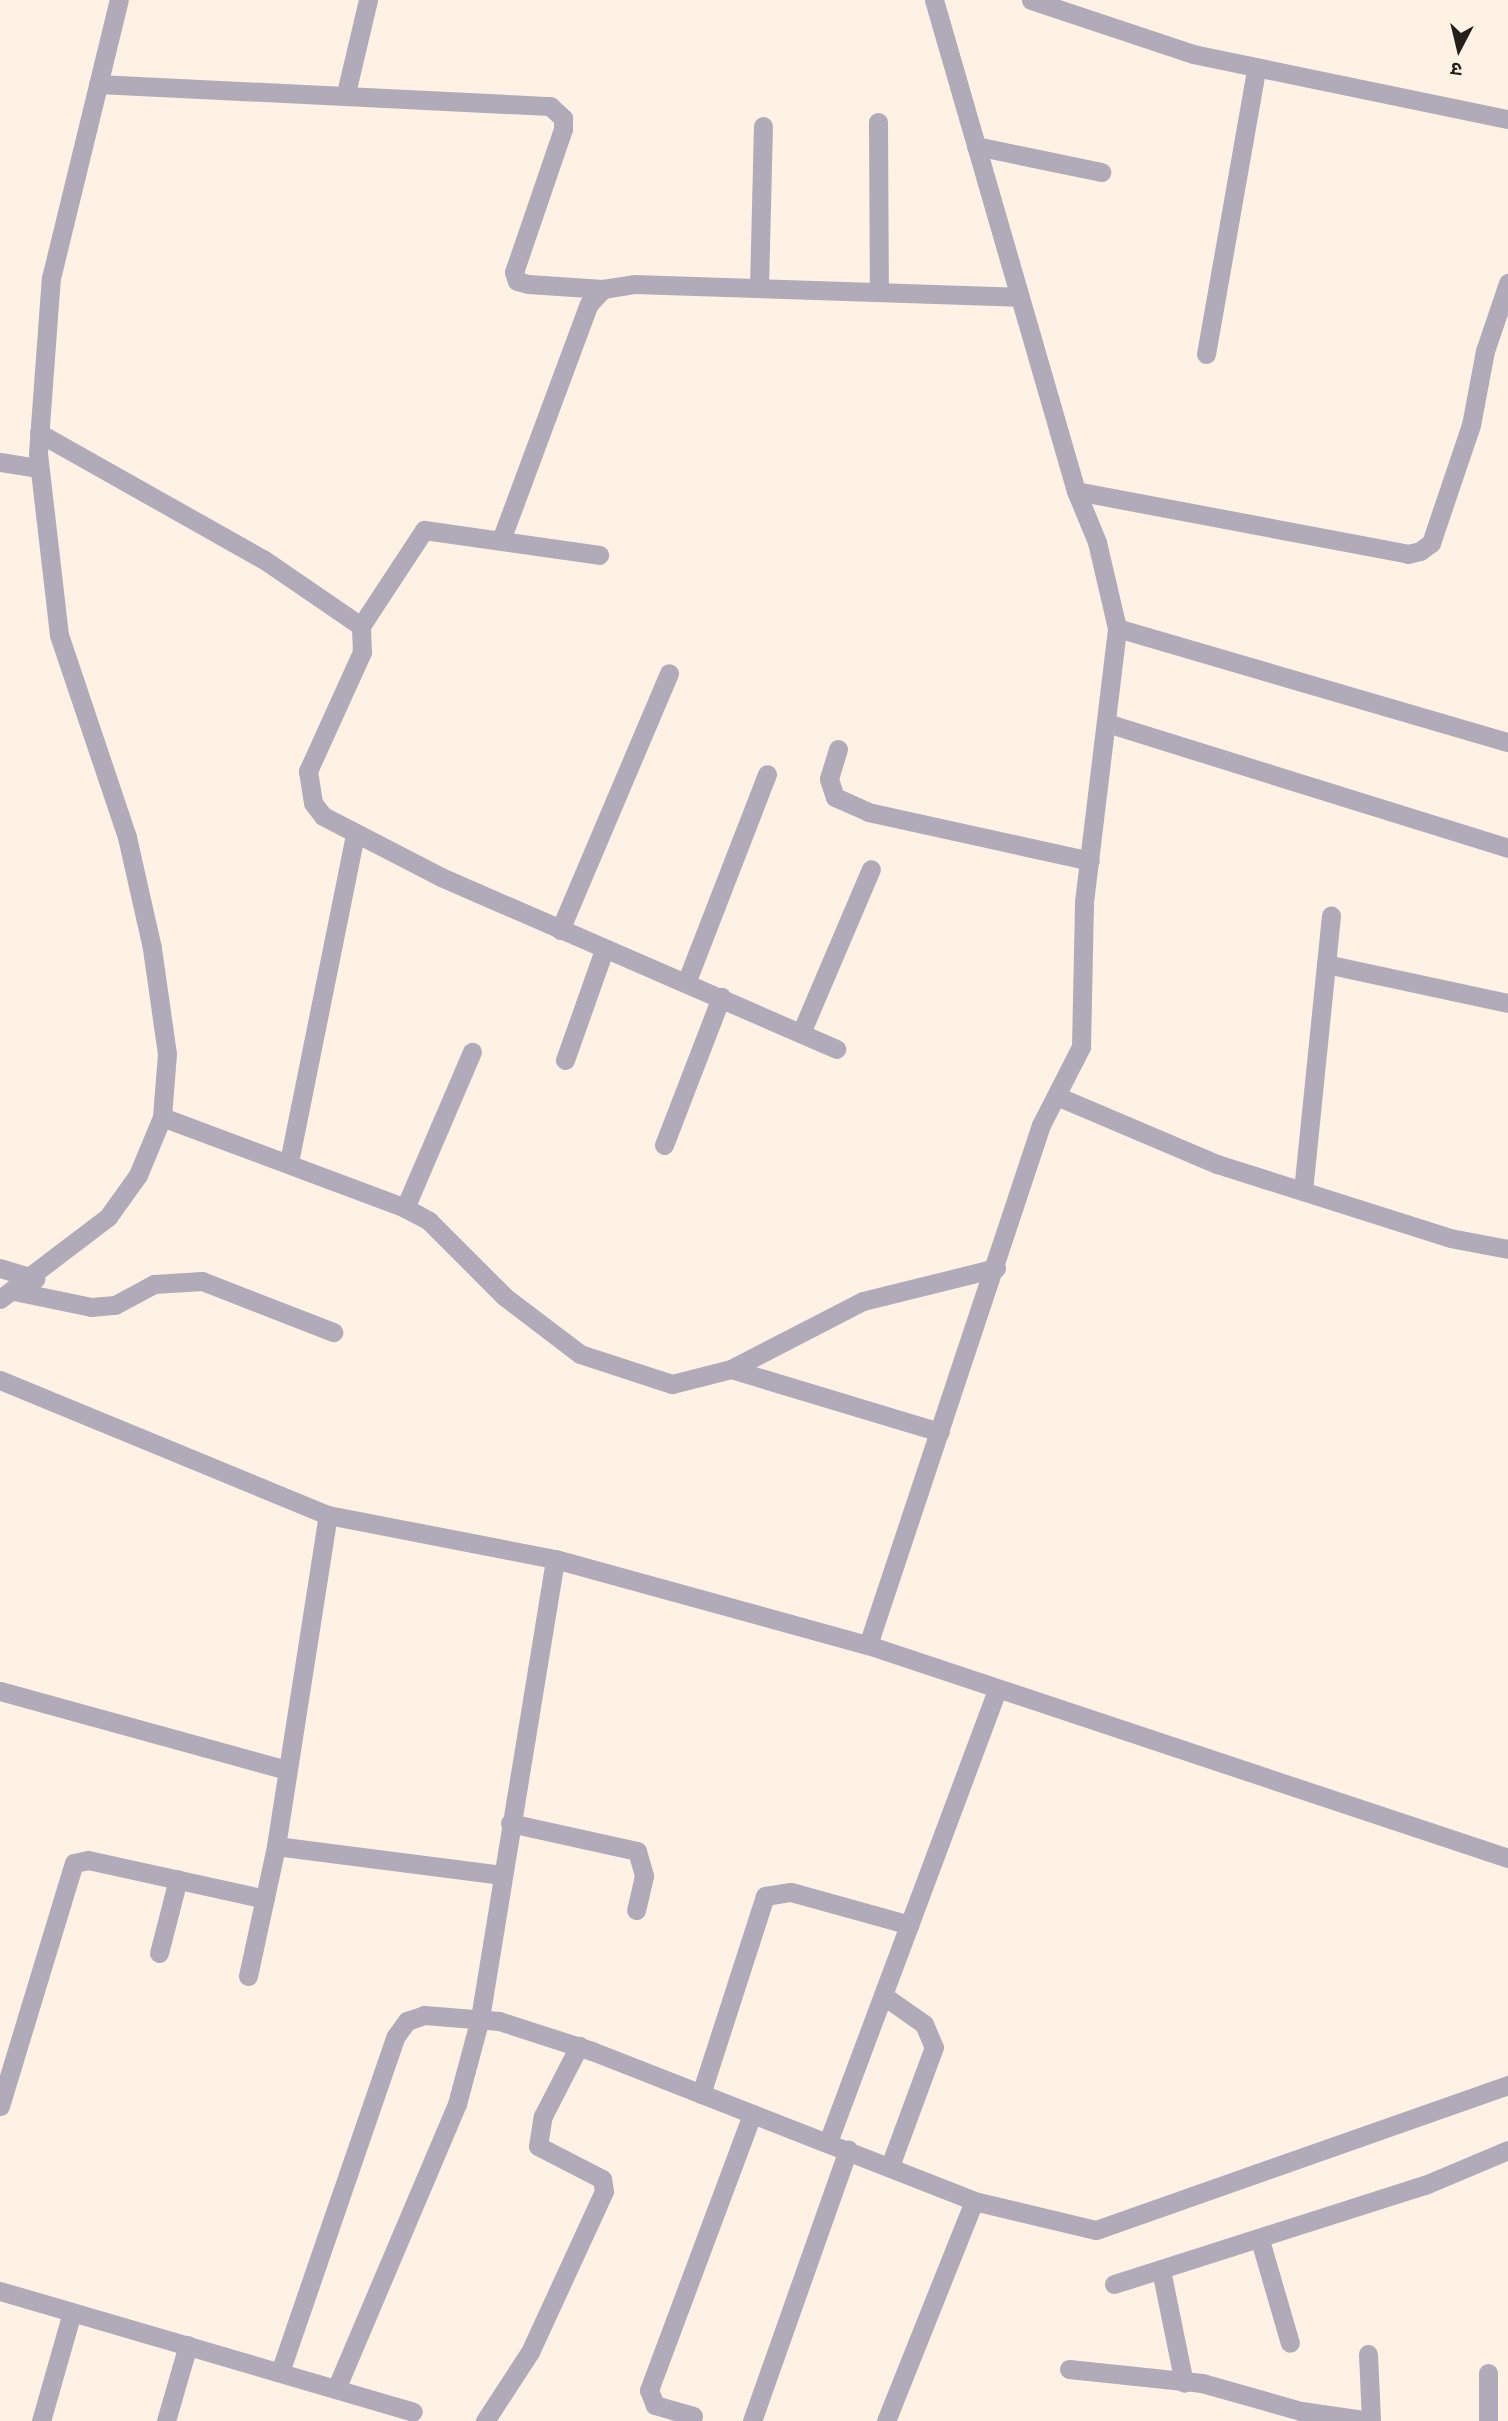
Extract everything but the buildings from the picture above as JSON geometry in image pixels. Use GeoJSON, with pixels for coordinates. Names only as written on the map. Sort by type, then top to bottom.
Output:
{"type":"FeatureCollection","features":[{"type":"Feature","properties":{"kind":"street"},"geometry":{"type":"LineString","coordinates":[[7,1295],[35,1279],[108,1217],[138,1175],[162,1117],[167,1054],[152,948],[127,837],[59,635],[39,468],[39,433],[51,278],[119,0]]}},
{"type":"Feature","properties":{"kind":"street"},"geometry":{"type":"LineString","coordinates":[[346,93],[368,0]]}},
{"type":"Feature","properties":{"kind":"street"},"geometry":{"type":"LineString","coordinates":[[867,1645],[996,1268],[1041,1125],[1059,1097],[1081,1046],[1090,861],[1110,724],[1117,628],[1097,542],[1076,491],[934,0]]}},
{"type":"Feature","properties":{"kind":"street"},"geometry":{"type":"LineString","coordinates":[[1042,2],[1256,69],[1508,119]]}},
{"type":"Feature","properties":{"kind":"street"},"geometry":{"type":"LineString","coordinates":[[1206,354],[1256,69]]}},
{"type":"Feature","properties":{"kind":"street"},"geometry":{"type":"LineString","coordinates":[[98,85],[346,93],[558,110],[563,129],[514,272],[517,281],[528,284],[603,289],[759,288],[1019,297]]}},
{"type":"Feature","properties":{"kind":"street"},"geometry":{"type":"LineString","coordinates":[[878,121],[879,292]]}},
{"type":"Feature","properties":{"kind":"street"},"geometry":{"type":"LineString","coordinates":[[759,288],[763,126]]}},
{"type":"Feature","properties":{"kind":"street"},"geometry":{"type":"LineString","coordinates":[[976,146],[1101,172]]}},
{"type":"Feature","properties":{"kind":"street"},"geometry":{"type":"LineString","coordinates":[[1076,491],[1408,554],[1420,551],[1431,543],[1471,425],[1485,351],[1508,283]]}},
{"type":"Feature","properties":{"kind":"street"},"geometry":{"type":"LineString","coordinates":[[500,540],[589,304],[603,289]]}},
{"type":"Feature","properties":{"kind":"street"},"geometry":{"type":"LineString","coordinates":[[39,433],[264,559],[361,626]]}},
{"type":"Feature","properties":{"kind":"street"},"geometry":{"type":"LineString","coordinates":[[0,462],[39,468]]}},
{"type":"Feature","properties":{"kind":"street"},"geometry":{"type":"LineString","coordinates":[[599,555],[424,530],[361,626],[362,652],[308,771],[313,803],[355,836],[604,950],[721,997],[836,1049]]}},
{"type":"Feature","properties":{"kind":"street"},"geometry":{"type":"LineString","coordinates":[[1117,628],[1508,742]]}},
{"type":"Feature","properties":{"kind":"street"},"geometry":{"type":"LineString","coordinates":[[560,930],[669,673]]}},
{"type":"Feature","properties":{"kind":"street"},"geometry":{"type":"LineString","coordinates":[[1110,724],[1508,848]]}},
{"type":"Feature","properties":{"kind":"street"},"geometry":{"type":"LineString","coordinates":[[838,748],[829,779],[835,797],[868,812],[1090,861]]}},
{"type":"Feature","properties":{"kind":"street"},"geometry":{"type":"LineString","coordinates":[[686,983],[767,774]]}},
{"type":"Feature","properties":{"kind":"street"},"geometry":{"type":"LineString","coordinates":[[289,1162],[355,836]]}},
{"type":"Feature","properties":{"kind":"street"},"geometry":{"type":"LineString","coordinates":[[801,1033],[872,869]]}},
{"type":"Feature","properties":{"kind":"street"},"geometry":{"type":"LineString","coordinates":[[1303,1191],[1331,915]]}},
{"type":"Feature","properties":{"kind":"street"},"geometry":{"type":"LineString","coordinates":[[565,1060],[604,950]]}},
{"type":"Feature","properties":{"kind":"street"},"geometry":{"type":"LineString","coordinates":[[1326,964],[1508,1003]]}},
{"type":"Feature","properties":{"kind":"street"},"geometry":{"type":"LineString","coordinates":[[664,1144],[721,997]]}},
{"type":"Feature","properties":{"kind":"street"},"geometry":{"type":"LineString","coordinates":[[405,1208],[472,1052]]}},
{"type":"Feature","properties":{"kind":"street"},"geometry":{"type":"LineString","coordinates":[[1059,1097],[1217,1164],[1450,1238],[1508,1249]]}},
{"type":"Feature","properties":{"kind":"street"},"geometry":{"type":"LineString","coordinates":[[162,1117],[289,1162],[405,1208],[429,1221],[505,1297],[580,1354],[672,1384],[732,1369],[863,1301],[996,1268]]}},
{"type":"Feature","properties":{"kind":"street"},"geometry":{"type":"LineString","coordinates":[[0,1268],[35,1279]]}},
{"type":"Feature","properties":{"kind":"street"},"geometry":{"type":"LineString","coordinates":[[7,1295],[90,1307],[115,1305],[153,1284],[202,1281],[334,1332]]}},
{"type":"Feature","properties":{"kind":"street"},"geometry":{"type":"LineString","coordinates":[[732,1369],[940,1432]]}},
{"type":"Feature","properties":{"kind":"street"},"geometry":{"type":"LineString","coordinates":[[0,1380],[328,1515],[555,1559],[867,1645],[998,1691],[1205,1752],[1508,1858]]}},
{"type":"Feature","properties":{"kind":"street"},"geometry":{"type":"LineString","coordinates":[[248,1976],[276,1846],[328,1515]]}},
{"type":"Feature","properties":{"kind":"street"},"geometry":{"type":"LineString","coordinates":[[336,2389],[457,2104],[480,2018],[555,1559]]}},
{"type":"Feature","properties":{"kind":"street"},"geometry":{"type":"LineString","coordinates":[[0,1691],[287,1770]]}},
{"type":"Feature","properties":{"kind":"street"},"geometry":{"type":"LineString","coordinates":[[828,2143],[998,1691]]}},
{"type":"Feature","properties":{"kind":"street"},"geometry":{"type":"LineString","coordinates":[[510,1823],[636,1851],[644,1876],[636,1910]]}},
{"type":"Feature","properties":{"kind":"street"},"geometry":{"type":"LineString","coordinates":[[276,1846],[502,1875]]}},
{"type":"Feature","properties":{"kind":"street"},"geometry":{"type":"LineString","coordinates":[[0,2106],[74,1863],[88,1860],[265,1899]]}},
{"type":"Feature","properties":{"kind":"street"},"geometry":{"type":"LineString","coordinates":[[159,1953],[178,1879]]}},
{"type":"Feature","properties":{"kind":"street"},"geometry":{"type":"LineString","coordinates":[[701,2094],[765,1896],[791,1892],[911,1925]]}},
{"type":"Feature","properties":{"kind":"street"},"geometry":{"type":"LineString","coordinates":[[884,1996],[925,2024],[934,2047],[890,2166]]}},
{"type":"Feature","properties":{"kind":"street"},"geometry":{"type":"LineString","coordinates":[[280,2372],[396,2036],[407,2021],[424,2015],[480,2018],[579,2046],[974,2201],[1096,2230],[1508,2085]]}},
{"type":"Feature","properties":{"kind":"street"},"geometry":{"type":"LineString","coordinates":[[485,2421],[530,2352],[604,2191],[602,2179],[538,2147],[543,2116],[579,2046]]}},
{"type":"Feature","properties":{"kind":"street"},"geometry":{"type":"LineString","coordinates":[[693,2416],[655,2405],[649,2390],[752,2114]]}},
{"type":"Feature","properties":{"kind":"street"},"geometry":{"type":"LineString","coordinates":[[752,2421],[848,2150]]}},
{"type":"Feature","properties":{"kind":"street"},"geometry":{"type":"LineString","coordinates":[[1114,2284],[1260,2240],[1508,2150]]}},
{"type":"Feature","properties":{"kind":"street"},"geometry":{"type":"LineString","coordinates":[[886,2421],[974,2201]]}},
{"type":"Feature","properties":{"kind":"street"},"geometry":{"type":"LineString","coordinates":[[1260,2240],[1290,2343]]}},
{"type":"Feature","properties":{"kind":"street"},"geometry":{"type":"LineString","coordinates":[[1161,2270],[1184,2383]]}},
{"type":"Feature","properties":{"kind":"street"},"geometry":{"type":"LineString","coordinates":[[0,2291],[413,2412]]}},
{"type":"Feature","properties":{"kind":"street"},"geometry":{"type":"LineString","coordinates":[[41,2421],[72,2312]]}},
{"type":"Feature","properties":{"kind":"street"},"geometry":{"type":"LineString","coordinates":[[166,2421],[188,2345]]}},
{"type":"Feature","properties":{"kind":"street"},"geometry":{"type":"LineString","coordinates":[[1069,2368],[1184,2383],[1370,2421],[1368,2354]]}},
{"type":"Feature","properties":{"kind":"street"},"geometry":{"type":"LineString","coordinates":[[1488,2373],[1488,2421]]}}]}
